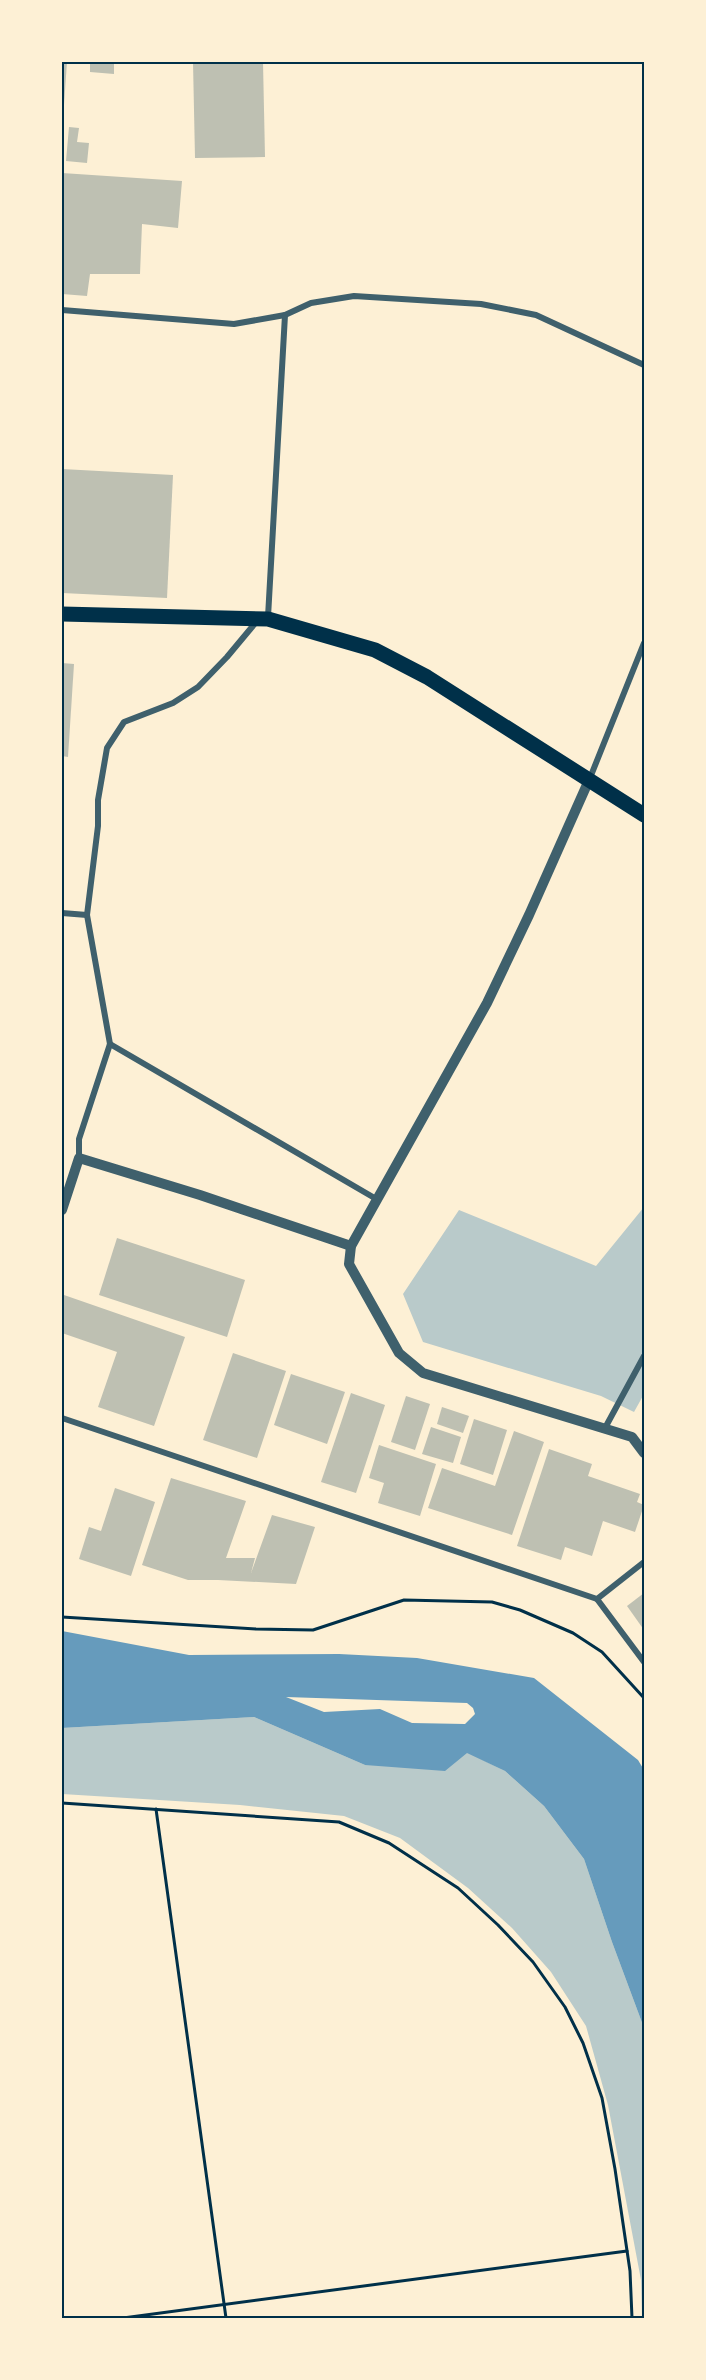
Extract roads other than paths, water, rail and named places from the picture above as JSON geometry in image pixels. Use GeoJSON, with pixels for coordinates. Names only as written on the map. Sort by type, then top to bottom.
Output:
{"type":"FeatureCollection","features":[{"type":"Feature","properties":{"kind":"main road"},"geometry":{"type":"LineString","coordinates":[[62,614],[263,619],[375,650],[427,677],[645,815]]}},
{"type":"Feature","properties":{"kind":"street"},"geometry":{"type":"LineString","coordinates":[[62,310],[234,324],[285,315],[310,303],[354,296],[481,304],[536,315],[645,365]]}},
{"type":"Feature","properties":{"kind":"street"},"geometry":{"type":"LineString","coordinates":[[62,1210],[79,1158],[79,1139],[110,1044],[87,915],[98,826],[98,800],[107,748],[124,722],[173,703],[198,687],[263,619],[285,315]]}},
{"type":"Feature","properties":{"kind":"street"},"geometry":{"type":"LineString","coordinates":[[645,643],[589,780],[529,915],[487,1003],[351,1246],[349,1264],[399,1353],[423,1373],[632,1437],[645,1453]]}},
{"type":"Feature","properties":{"kind":"street"},"geometry":{"type":"LineString","coordinates":[[62,913],[87,915]]}},
{"type":"Feature","properties":{"kind":"street"},"geometry":{"type":"LineString","coordinates":[[110,1044],[378,1200]]}},
{"type":"Feature","properties":{"kind":"street"},"geometry":{"type":"LineString","coordinates":[[79,1158],[200,1195],[351,1246]]}},
{"type":"Feature","properties":{"kind":"street"},"geometry":{"type":"LineString","coordinates":[[605,1428],[645,1356]]}},
{"type":"Feature","properties":{"kind":"street"},"geometry":{"type":"LineString","coordinates":[[62,1418],[597,1599],[645,1662]]}},
{"type":"Feature","properties":{"kind":"street"},"geometry":{"type":"LineString","coordinates":[[597,1599],[645,1562]]}},
{"type":"Feature","properties":{"kind":"water"},"geometry":{"type":"Polygon","coordinates":[[[62,1631],[189,1655],[339,1654],[417,1658],[534,1678],[638,1760],[644,1770],[644,2028],[584,1859],[544,1806],[505,1771],[467,1753],[445,1771],[365,1765],[254,1717],[62,1728],[62,1631]],[[286,1697],[324,1712],[380,1709],[412,1723],[465,1724],[475,1714],[473,1708],[467,1703],[286,1697]]]}}]}
